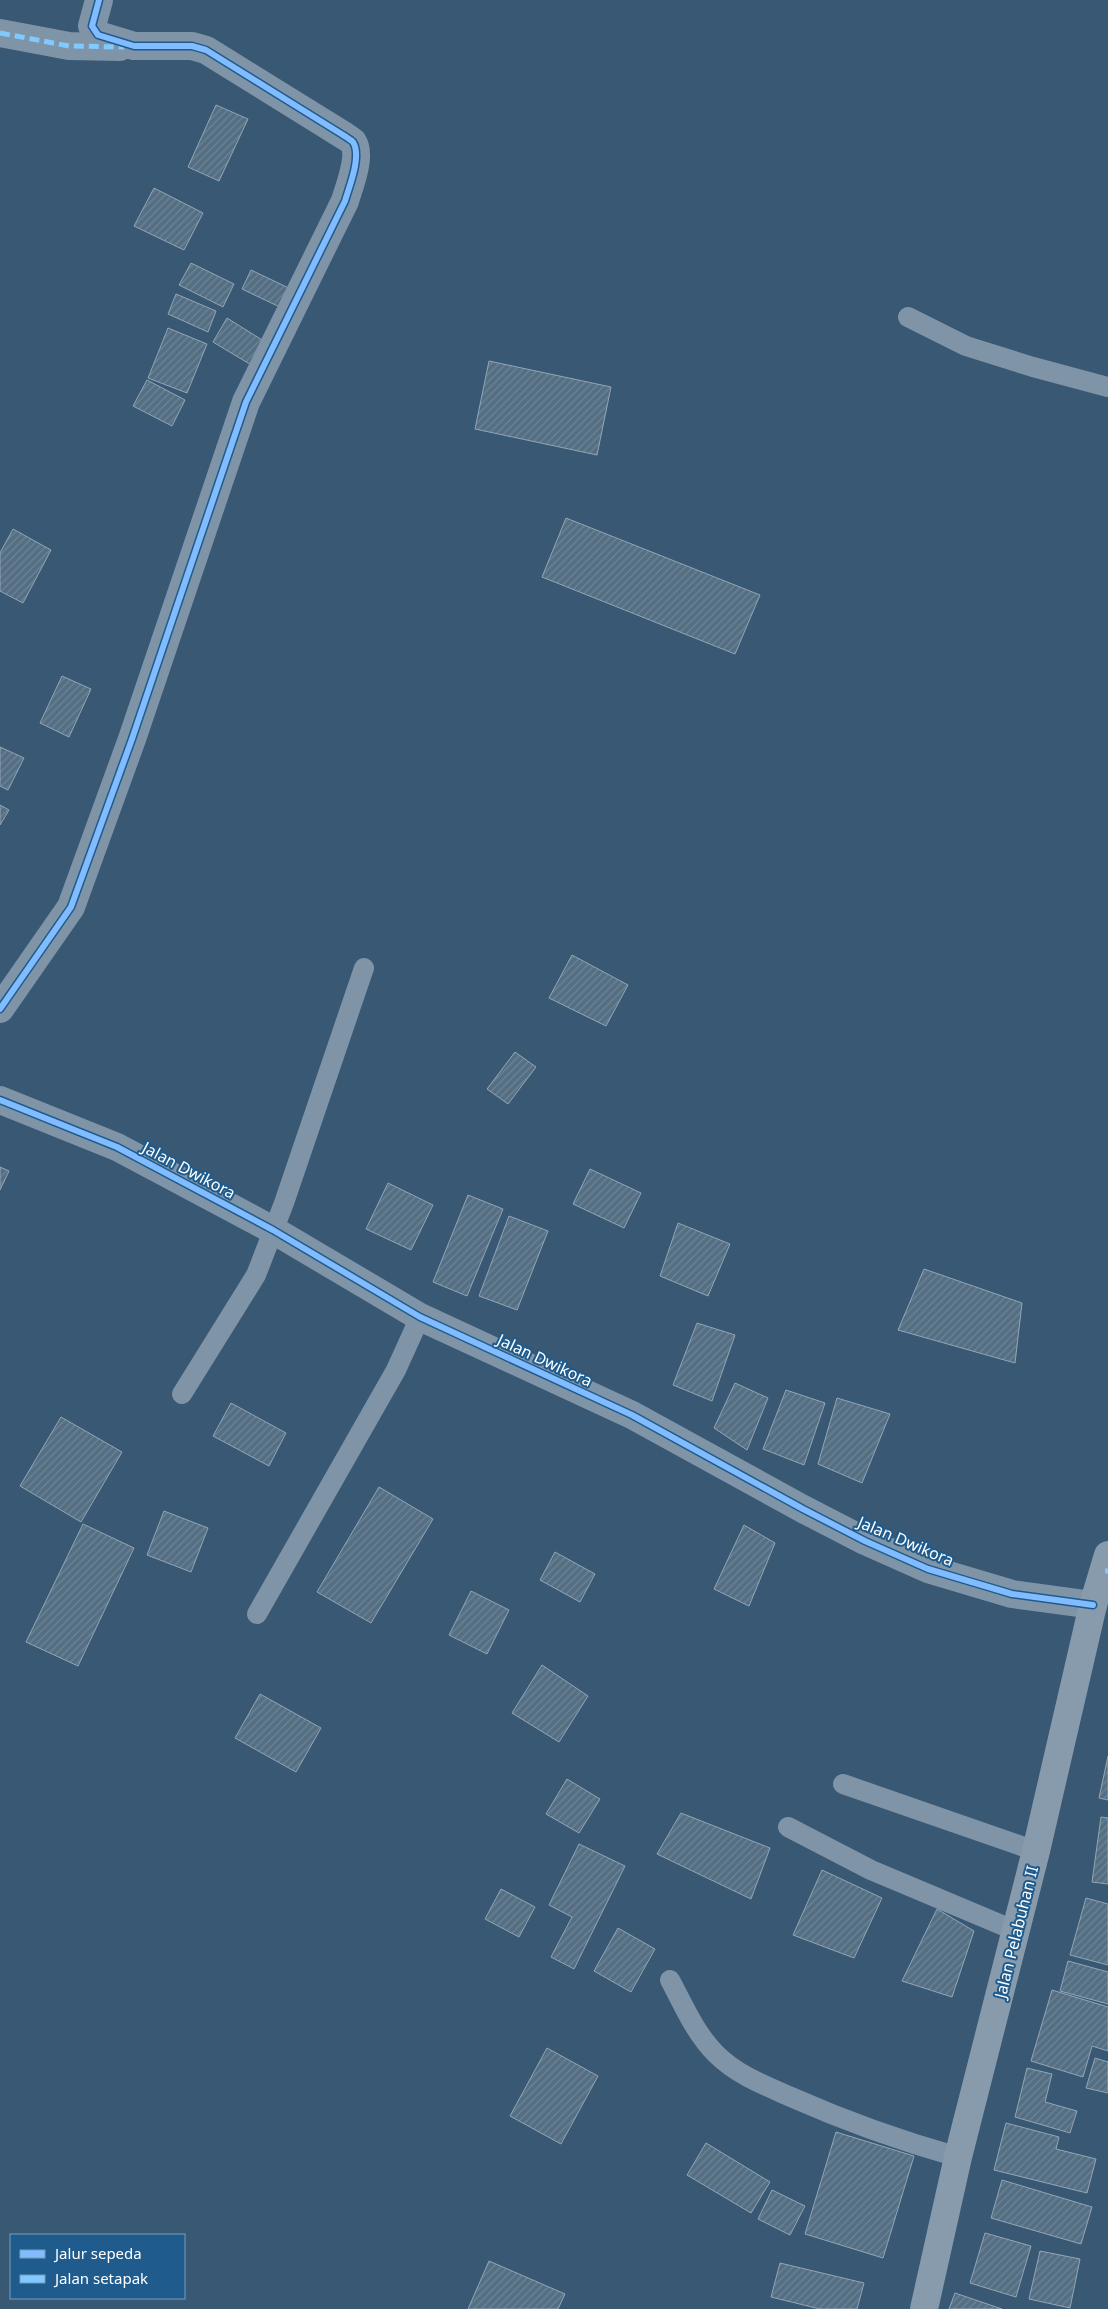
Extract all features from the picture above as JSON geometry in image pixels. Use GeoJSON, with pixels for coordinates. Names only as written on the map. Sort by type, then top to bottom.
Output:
{"type":"FeatureCollection","features":[{"type":"Feature","properties":{"kind":"main road","name":"Jalan Pelabuhan II"},"geometry":{"type":"LineString","coordinates":[[924,2309],[958,2157],[1036,1851],[1093,1605],[1107,1566]]}},
{"type":"Feature","properties":{"kind":"street"},"geometry":{"type":"LineString","coordinates":[[99,0],[92,26],[95,31],[103,38],[116,39],[134,46]]}},
{"type":"Feature","properties":{"kind":"street"},"geometry":{"type":"LineString","coordinates":[[0,33],[69,46],[104,48],[192,46],[206,50],[344,135],[353,142],[356,151],[356,166],[345,201],[246,402],[132,739],[71,907],[0,1009]]}},
{"type":"Feature","properties":{"kind":"street","name":"Jalan Dwikora"},"geometry":{"type":"LineString","coordinates":[[0,1100],[116,1147],[273,1230],[420,1318],[632,1415],[865,1541],[928,1569],[1012,1594],[1093,1605]]}},
{"type":"Feature","properties":{"kind":"lane"},"geometry":{"type":"LineString","coordinates":[[908,317],[966,346],[1033,367],[1108,387]]}},
{"type":"Feature","properties":{"kind":"lane"},"geometry":{"type":"LineString","coordinates":[[182,1394],[256,1275],[364,968]]}},
{"type":"Feature","properties":{"kind":"lane"},"geometry":{"type":"LineString","coordinates":[[257,1614],[396,1370],[420,1318]]}},
{"type":"Feature","properties":{"kind":"lane"},"geometry":{"type":"LineString","coordinates":[[843,1784],[1036,1851]]}},
{"type":"Feature","properties":{"kind":"lane"},"geometry":{"type":"LineString","coordinates":[[788,1827],[871,1870],[1016,1931]]}},
{"type":"Feature","properties":{"kind":"lane"},"geometry":{"type":"LineString","coordinates":[[670,1980],[697,2033],[717,2055],[746,2077],[818,2109],[902,2141],[958,2157]]}},
{"type":"Feature","properties":{"kind":"building"},"geometry":{"type":"Polygon","coordinates":[[[216,105],[248,119],[219,181],[188,167],[216,105]]]}},
{"type":"Feature","properties":{"kind":"building"},"geometry":{"type":"Polygon","coordinates":[[[154,188],[203,213],[184,250],[134,226],[154,188]]]}},
{"type":"Feature","properties":{"kind":"building"},"geometry":{"type":"Polygon","coordinates":[[[191,263],[234,284],[223,307],[179,285],[191,263]]]}},
{"type":"Feature","properties":{"kind":"building"},"geometry":{"type":"Polygon","coordinates":[[[251,270],[295,291],[286,310],[242,289],[251,270]]]}},
{"type":"Feature","properties":{"kind":"building"},"geometry":{"type":"Polygon","coordinates":[[[176,294],[216,311],[208,332],[168,314],[176,294]]]}},
{"type":"Feature","properties":{"kind":"building"},"geometry":{"type":"Polygon","coordinates":[[[227,318],[267,343],[253,366],[213,342],[227,318]]]}},
{"type":"Feature","properties":{"kind":"building"},"geometry":{"type":"Polygon","coordinates":[[[168,328],[207,344],[187,393],[148,378],[168,328]]]}},
{"type":"Feature","properties":{"kind":"building"},"geometry":{"type":"Polygon","coordinates":[[[489,361],[611,387],[597,455],[475,429],[489,361]]]}},
{"type":"Feature","properties":{"kind":"building"},"geometry":{"type":"Polygon","coordinates":[[[147,380],[185,400],[172,426],[133,406],[147,380]]]}},
{"type":"Feature","properties":{"kind":"building"},"geometry":{"type":"Polygon","coordinates":[[[566,518],[760,595],[735,654],[542,577],[566,518]]]}},
{"type":"Feature","properties":{"kind":"building"},"geometry":{"type":"Polygon","coordinates":[[[13,529],[51,550],[23,603],[0,591],[0,553],[13,529]]]}},
{"type":"Feature","properties":{"kind":"building"},"geometry":{"type":"Polygon","coordinates":[[[62,676],[91,689],[69,737],[40,723],[62,676]]]}},
{"type":"Feature","properties":{"kind":"building"},"geometry":{"type":"Polygon","coordinates":[[[0,747],[24,758],[8,790],[0,786],[0,747]]]}},
{"type":"Feature","properties":{"kind":"building"},"geometry":{"type":"Polygon","coordinates":[[[0,805],[9,810],[0,825],[0,805]]]}},
{"type":"Feature","properties":{"kind":"building"},"geometry":{"type":"Polygon","coordinates":[[[572,955],[628,985],[606,1026],[549,998],[572,955]]]}},
{"type":"Feature","properties":{"kind":"building"},"geometry":{"type":"Polygon","coordinates":[[[515,1052],[536,1067],[508,1104],[487,1089],[515,1052]]]}},
{"type":"Feature","properties":{"kind":"building"},"geometry":{"type":"Polygon","coordinates":[[[0,1167],[9,1171],[0,1190],[0,1167]]]}},
{"type":"Feature","properties":{"kind":"building"},"geometry":{"type":"Polygon","coordinates":[[[590,1169],[641,1193],[624,1228],[573,1204],[590,1169]]]}},
{"type":"Feature","properties":{"kind":"building"},"geometry":{"type":"Polygon","coordinates":[[[388,1183],[433,1205],[411,1250],[366,1229],[388,1183]]]}},
{"type":"Feature","properties":{"kind":"building"},"geometry":{"type":"Polygon","coordinates":[[[468,1195],[503,1209],[467,1296],[433,1282],[468,1195]]]}},
{"type":"Feature","properties":{"kind":"building"},"geometry":{"type":"Polygon","coordinates":[[[509,1216],[548,1231],[517,1310],[479,1296],[509,1216]]]}},
{"type":"Feature","properties":{"kind":"building"},"geometry":{"type":"Polygon","coordinates":[[[678,1223],[730,1244],[708,1296],[660,1276],[678,1223]]]}},
{"type":"Feature","properties":{"kind":"building"},"geometry":{"type":"Polygon","coordinates":[[[924,1269],[1022,1303],[1015,1363],[898,1330],[924,1269]]]}},
{"type":"Feature","properties":{"kind":"building"},"geometry":{"type":"Polygon","coordinates":[[[697,1323],[735,1335],[712,1401],[673,1385],[697,1323]]]}},
{"type":"Feature","properties":{"kind":"building"},"geometry":{"type":"Polygon","coordinates":[[[735,1383],[768,1398],[747,1450],[714,1428],[735,1383]]]}},
{"type":"Feature","properties":{"kind":"building"},"geometry":{"type":"Polygon","coordinates":[[[786,1390],[825,1403],[804,1465],[763,1449],[786,1390]]]}},
{"type":"Feature","properties":{"kind":"building"},"geometry":{"type":"Polygon","coordinates":[[[837,1398],[890,1414],[862,1483],[818,1464],[837,1398]]]}},
{"type":"Feature","properties":{"kind":"building"},"geometry":{"type":"Polygon","coordinates":[[[231,1403],[286,1433],[269,1466],[213,1436],[231,1403]]]}},
{"type":"Feature","properties":{"kind":"building"},"geometry":{"type":"Polygon","coordinates":[[[61,1417],[122,1452],[81,1522],[20,1486],[61,1417]]]}},
{"type":"Feature","properties":{"kind":"building"},"geometry":{"type":"Polygon","coordinates":[[[379,1487],[433,1519],[371,1623],[317,1592],[379,1487]]]}},
{"type":"Feature","properties":{"kind":"building"},"geometry":{"type":"Polygon","coordinates":[[[164,1511],[208,1528],[191,1572],[147,1555],[164,1511]]]}},
{"type":"Feature","properties":{"kind":"building"},"geometry":{"type":"Polygon","coordinates":[[[83,1524],[134,1548],[78,1666],[26,1642],[83,1524]]]}},
{"type":"Feature","properties":{"kind":"building"},"geometry":{"type":"Polygon","coordinates":[[[744,1525],[775,1543],[749,1606],[714,1589],[744,1525]]]}},
{"type":"Feature","properties":{"kind":"building"},"geometry":{"type":"Polygon","coordinates":[[[555,1552],[595,1574],[580,1602],[540,1580],[555,1552]]]}},
{"type":"Feature","properties":{"kind":"building"},"geometry":{"type":"Polygon","coordinates":[[[471,1591],[509,1610],[487,1654],[449,1635],[471,1591]]]}},
{"type":"Feature","properties":{"kind":"building"},"geometry":{"type":"Polygon","coordinates":[[[542,1665],[588,1696],[559,1742],[512,1713],[542,1665]]]}},
{"type":"Feature","properties":{"kind":"building"},"geometry":{"type":"Polygon","coordinates":[[[260,1694],[321,1728],[296,1772],[235,1738],[260,1694]]]}},
{"type":"Feature","properties":{"kind":"building"},"geometry":{"type":"Polygon","coordinates":[[[1108,1756],[1108,1800],[1099,1798],[1108,1756]]]}},
{"type":"Feature","properties":{"kind":"building"},"geometry":{"type":"Polygon","coordinates":[[[567,1779],[600,1799],[579,1833],[546,1814],[567,1779]]]}},
{"type":"Feature","properties":{"kind":"building"},"geometry":{"type":"Polygon","coordinates":[[[681,1813],[770,1848],[751,1899],[657,1854],[681,1813]]]}},
{"type":"Feature","properties":{"kind":"building"},"geometry":{"type":"Polygon","coordinates":[[[1101,1817],[1108,1818],[1108,1884],[1092,1882],[1101,1817]]]}},
{"type":"Feature","properties":{"kind":"building"},"geometry":{"type":"Polygon","coordinates":[[[579,1844],[625,1866],[574,1969],[551,1957],[572,1917],[549,1905],[579,1844]]]}},
{"type":"Feature","properties":{"kind":"building"},"geometry":{"type":"Polygon","coordinates":[[[822,1870],[882,1898],[854,1958],[793,1935],[822,1870]]]}},
{"type":"Feature","properties":{"kind":"building"},"geometry":{"type":"Polygon","coordinates":[[[501,1889],[535,1907],[519,1937],[485,1919],[501,1889]]]}},
{"type":"Feature","properties":{"kind":"building"},"geometry":{"type":"Polygon","coordinates":[[[1086,1898],[1108,1904],[1108,1965],[1070,1955],[1086,1898]]]}},
{"type":"Feature","properties":{"kind":"building"},"geometry":{"type":"Polygon","coordinates":[[[937,1909],[974,1931],[952,1997],[902,1981],[937,1909]]]}},
{"type":"Feature","properties":{"kind":"building"},"geometry":{"type":"Polygon","coordinates":[[[618,1928],[655,1949],[631,1992],[594,1971],[618,1928]]]}},
{"type":"Feature","properties":{"kind":"building"},"geometry":{"type":"Polygon","coordinates":[[[1068,1961],[1108,1972],[1108,2004],[1060,1991],[1068,1961]]]}},
{"type":"Feature","properties":{"kind":"building"},"geometry":{"type":"Polygon","coordinates":[[[1052,1990],[1108,2007],[1108,2051],[1092,2046],[1083,2077],[1031,2061],[1052,1990]]]}},
{"type":"Feature","properties":{"kind":"building"},"geometry":{"type":"Polygon","coordinates":[[[547,2048],[598,2076],[561,2144],[510,2116],[547,2048]]]}},
{"type":"Feature","properties":{"kind":"building"},"geometry":{"type":"Polygon","coordinates":[[[1095,2058],[1108,2062],[1108,2093],[1086,2088],[1095,2058]]]}},
{"type":"Feature","properties":{"kind":"building"},"geometry":{"type":"Polygon","coordinates":[[[1027,2068],[1052,2074],[1045,2102],[1077,2111],[1070,2133],[1015,2117],[1027,2068]]]}},
{"type":"Feature","properties":{"kind":"building"},"geometry":{"type":"Polygon","coordinates":[[[1006,2123],[1059,2137],[1056,2149],[1096,2159],[1087,2193],[994,2170],[1006,2123]]]}},
{"type":"Feature","properties":{"kind":"building"},"geometry":{"type":"Polygon","coordinates":[[[836,2132],[914,2156],[883,2258],[805,2234],[836,2132]]]}},
{"type":"Feature","properties":{"kind":"building"},"geometry":{"type":"Polygon","coordinates":[[[706,2143],[770,2182],[751,2213],[687,2175],[706,2143]]]}},
{"type":"Feature","properties":{"kind":"building"},"geometry":{"type":"Polygon","coordinates":[[[1002,2180],[1092,2207],[1081,2244],[991,2218],[1002,2180]]]}},
{"type":"Feature","properties":{"kind":"building"},"geometry":{"type":"Polygon","coordinates":[[[772,2190],[805,2206],[790,2235],[758,2219],[772,2190]]]}},
{"type":"Feature","properties":{"kind":"building"},"geometry":{"type":"Polygon","coordinates":[[[985,2233],[1031,2246],[1016,2297],[970,2283],[985,2233]]]}},
{"type":"Feature","properties":{"kind":"building"},"geometry":{"type":"Polygon","coordinates":[[[1040,2251],[1080,2259],[1070,2308],[1029,2299],[1040,2251]]]}},
{"type":"Feature","properties":{"kind":"building"},"geometry":{"type":"Polygon","coordinates":[[[489,2261],[565,2294],[558,2309],[468,2309],[489,2261]]]}},
{"type":"Feature","properties":{"kind":"building"},"geometry":{"type":"Polygon","coordinates":[[[780,2263],[864,2283],[857,2309],[820,2309],[771,2297],[780,2263]]]}},
{"type":"Feature","properties":{"kind":"building"},"geometry":{"type":"Polygon","coordinates":[[[955,2293],[1002,2309],[949,2309],[955,2293]]]}},
{"type":"Feature","properties":{"kind":"marked path"},"geometry":{"type":"LineString","coordinates":[[0,33],[69,46],[124,47]]}},
{"type":"Feature","properties":{"kind":"cycle path"},"geometry":{"type":"LineString","coordinates":[[0,1009],[71,907],[132,739],[246,402],[345,201],[352,180],[356,155],[351,140],[206,50],[192,46],[134,46],[98,35],[92,26],[99,0]]}},
{"type":"Feature","properties":{"kind":"cycle path"},"geometry":{"type":"LineString","coordinates":[[0,1100],[117,1147],[273,1230],[420,1317],[632,1415],[865,1541],[928,1569],[1012,1594],[1093,1605]]}}]}
